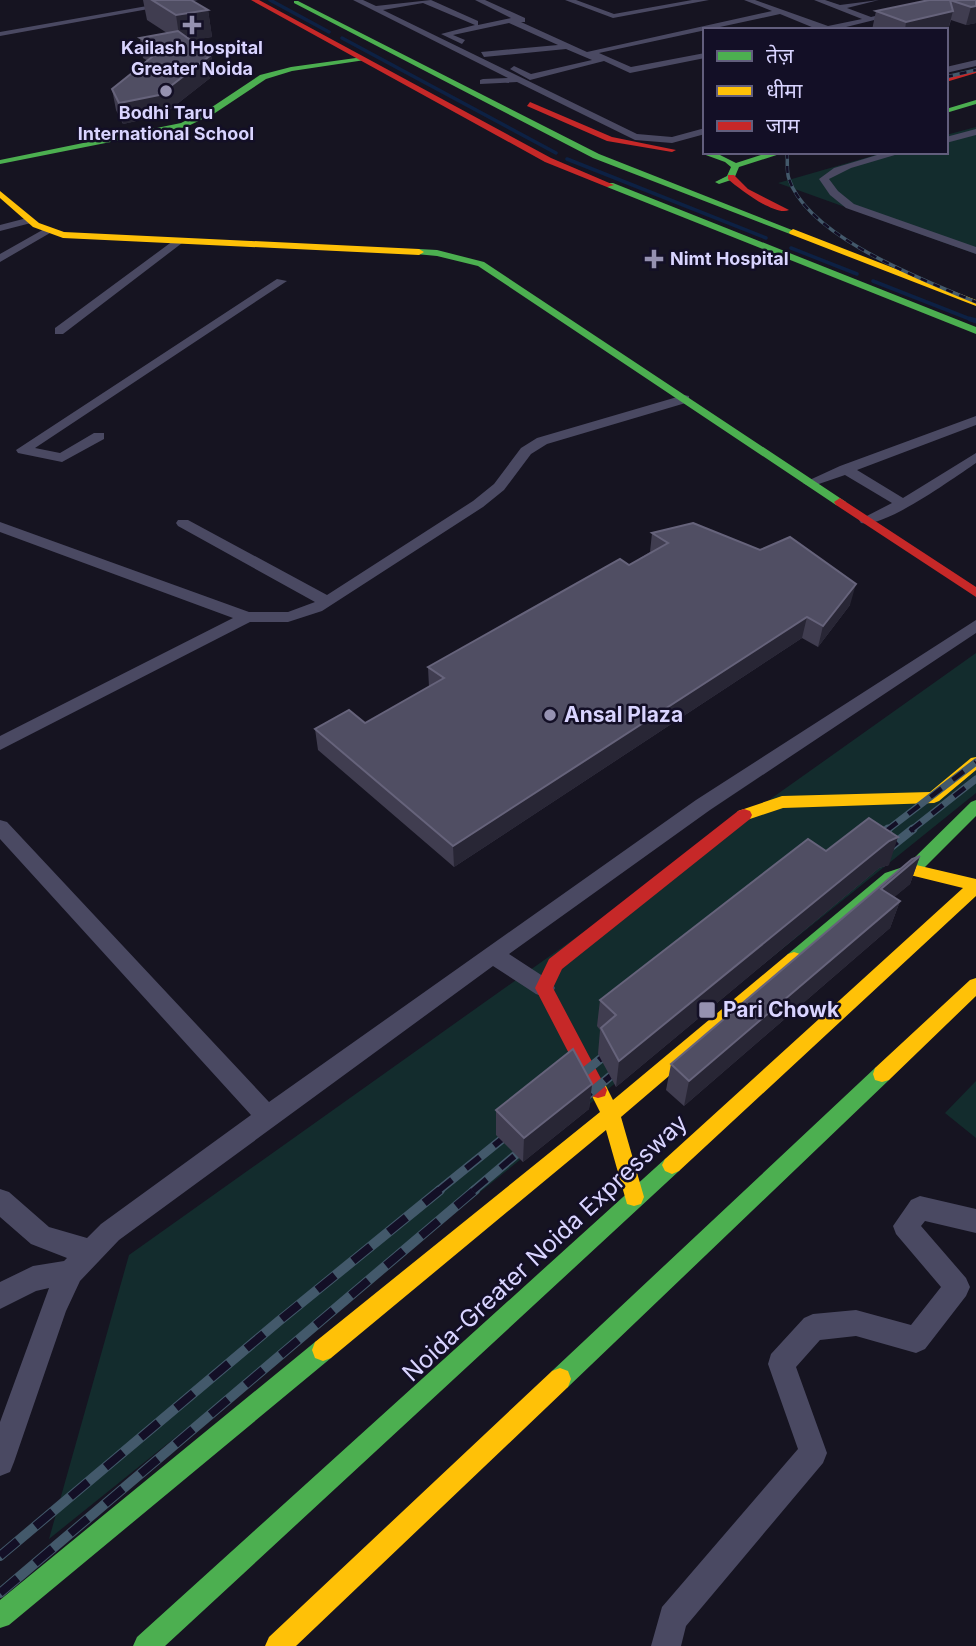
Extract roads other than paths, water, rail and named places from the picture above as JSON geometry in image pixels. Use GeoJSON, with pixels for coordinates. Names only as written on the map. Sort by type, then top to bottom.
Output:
{"type":"FeatureCollection","features":[{"type":"Feature","properties":{"kind":"main road"},"geometry":{"type":"LineString","coordinates":[[254,0],[548,160],[976,331]]}},
{"type":"Feature","properties":{"kind":"main road"},"geometry":{"type":"LineString","coordinates":[[292,0],[596,156],[976,303]]}},
{"type":"Feature","properties":{"kind":"main road"},"geometry":{"type":"LineString","coordinates":[[322,0],[484,82],[610,139],[672,150],[703,151]]}},
{"type":"Feature","properties":{"kind":"main road"},"geometry":{"type":"LineString","coordinates":[[318,35],[357,34]]}},
{"type":"Feature","properties":{"kind":"main road"},"geometry":{"type":"LineString","coordinates":[[0,162],[183,125],[212,115],[252,82],[262,78],[279,72],[363,59]]}},
{"type":"Feature","properties":{"kind":"main road"},"geometry":{"type":"LineString","coordinates":[[948,79],[976,71]]}},
{"type":"Feature","properties":{"kind":"main road"},"geometry":{"type":"LineString","coordinates":[[948,91],[976,84]]}},
{"type":"Feature","properties":{"kind":"main road"},"geometry":{"type":"LineString","coordinates":[[948,110],[976,102]]}},
{"type":"Feature","properties":{"kind":"main road"},"geometry":{"type":"LineString","coordinates":[[948,120],[976,114]]}},
{"type":"Feature","properties":{"kind":"main road"},"geometry":{"type":"LineString","coordinates":[[646,176],[640,171],[639,162],[651,154],[672,150]]}},
{"type":"Feature","properties":{"kind":"main road"},"geometry":{"type":"LineString","coordinates":[[712,154],[728,160],[745,191],[760,201],[798,215]]}},
{"type":"Feature","properties":{"kind":"main road"},"geometry":{"type":"LineString","coordinates":[[665,183],[703,185],[733,172],[754,158],[773,154]]}},
{"type":"Feature","properties":{"kind":"main road"},"geometry":{"type":"LineString","coordinates":[[0,194],[27,221],[46,231],[75,236],[397,251],[465,259],[481,264],[976,593]]}},
{"type":"Feature","properties":{"kind":"main road"},"geometry":{"type":"LineString","coordinates":[[774,251],[777,225]]}},
{"type":"Feature","properties":{"kind":"main road"},"geometry":{"type":"LineString","coordinates":[[634,1197],[611,1114],[544,988],[555,964],[733,821],[753,810],[782,802],[934,797],[976,762]]}},
{"type":"Feature","properties":{"kind":"main road"},"geometry":{"type":"LineString","coordinates":[[0,1616],[611,1114],[891,877],[912,870],[976,806]]}},
{"type":"Feature","properties":{"kind":"main road"},"geometry":{"type":"LineString","coordinates":[[912,870],[976,886]]}},
{"type":"Feature","properties":{"kind":"main road","name":"Noida-Greater Noida Expressway"},"geometry":{"type":"LineString","coordinates":[[146,1646],[976,886]]}},
{"type":"Feature","properties":{"kind":"main road"},"geometry":{"type":"LineString","coordinates":[[278,1646],[976,985]]}},
{"type":"Feature","properties":{"kind":"street"},"geometry":{"type":"LineString","coordinates":[[0,34],[194,0]]}},
{"type":"Feature","properties":{"kind":"street"},"geometry":{"type":"LineString","coordinates":[[357,0],[388,7],[425,0],[475,23]]}},
{"type":"Feature","properties":{"kind":"street"},"geometry":{"type":"LineString","coordinates":[[388,7],[435,32],[505,17],[468,0]]}},
{"type":"Feature","properties":{"kind":"street"},"geometry":{"type":"LineString","coordinates":[[479,0],[570,45],[600,61],[530,77],[445,34],[510,20],[570,45],[591,52],[630,70],[703,55]]}},
{"type":"Feature","properties":{"kind":"street"},"geometry":{"type":"LineString","coordinates":[[572,0],[613,16],[705,0]]}},
{"type":"Feature","properties":{"kind":"street"},"geometry":{"type":"LineString","coordinates":[[659,0],[675,6]]}},
{"type":"Feature","properties":{"kind":"street"},"geometry":{"type":"LineString","coordinates":[[748,0],[824,28]]}},
{"type":"Feature","properties":{"kind":"street"},"geometry":{"type":"LineString","coordinates":[[818,0],[870,19]]}},
{"type":"Feature","properties":{"kind":"street"},"geometry":{"type":"LineString","coordinates":[[840,8],[875,0]]}},
{"type":"Feature","properties":{"kind":"street"},"geometry":{"type":"LineString","coordinates":[[831,28],[951,0]]}},
{"type":"Feature","properties":{"kind":"street"},"geometry":{"type":"LineString","coordinates":[[374,5],[470,57],[635,136],[672,140],[703,132]]}},
{"type":"Feature","properties":{"kind":"street"},"geometry":{"type":"LineString","coordinates":[[704,28],[780,12]]}},
{"type":"Feature","properties":{"kind":"street"},"geometry":{"type":"LineString","coordinates":[[591,52],[703,28]]}},
{"type":"Feature","properties":{"kind":"street"},"geometry":{"type":"LineString","coordinates":[[470,57],[512,49],[540,50],[570,45]]}},
{"type":"Feature","properties":{"kind":"street"},"geometry":{"type":"LineString","coordinates":[[948,70],[976,63]]}},
{"type":"Feature","properties":{"kind":"street"},"geometry":{"type":"LineString","coordinates":[[484,82],[517,80]]}},
{"type":"Feature","properties":{"kind":"street"},"geometry":{"type":"LineString","coordinates":[[948,128],[964,135]]}},
{"type":"Feature","properties":{"kind":"street"},"geometry":{"type":"LineString","coordinates":[[948,139],[976,132]]}},
{"type":"Feature","properties":{"kind":"street"},"geometry":{"type":"LineString","coordinates":[[893,154],[846,167],[827,174],[824,179],[834,193],[850,206],[976,251]]}},
{"type":"Feature","properties":{"kind":"street"},"geometry":{"type":"LineString","coordinates":[[0,228],[27,221]]}},
{"type":"Feature","properties":{"kind":"street"},"geometry":{"type":"LineString","coordinates":[[0,260],[46,231]]}},
{"type":"Feature","properties":{"kind":"street"},"geometry":{"type":"LineString","coordinates":[[59,331],[181,240]]}},
{"type":"Feature","properties":{"kind":"street"},"geometry":{"type":"LineString","coordinates":[[99,436],[62,458],[23,450],[281,281]]}},
{"type":"Feature","properties":{"kind":"street"},"geometry":{"type":"LineString","coordinates":[[0,527],[247,617],[281,620],[303,614],[327,602],[478,504],[499,486],[526,451],[542,441],[684,399]]}},
{"type":"Feature","properties":{"kind":"street"},"geometry":{"type":"LineString","coordinates":[[810,483],[976,420]]}},
{"type":"Feature","properties":{"kind":"street"},"geometry":{"type":"LineString","coordinates":[[866,520],[904,504],[976,457]]}},
{"type":"Feature","properties":{"kind":"street"},"geometry":{"type":"LineString","coordinates":[[845,469],[904,504]]}},
{"type":"Feature","properties":{"kind":"street"},"geometry":{"type":"LineString","coordinates":[[183,523],[327,602]]}},
{"type":"Feature","properties":{"kind":"street"},"geometry":{"type":"LineString","coordinates":[[0,744],[247,617]]}},
{"type":"Feature","properties":{"kind":"street"},"geometry":{"type":"LineString","coordinates":[[0,1462],[54,1307],[71,1272],[110,1232],[492,954],[726,789],[976,625]]}},
{"type":"Feature","properties":{"kind":"street"},"geometry":{"type":"LineString","coordinates":[[726,789],[753,810]]}},
{"type":"Feature","properties":{"kind":"street"},"geometry":{"type":"LineString","coordinates":[[0,827],[267,1116]]}},
{"type":"Feature","properties":{"kind":"street"},"geometry":{"type":"LineString","coordinates":[[492,954],[544,988]]}},
{"type":"Feature","properties":{"kind":"street"},"geometry":{"type":"LineString","coordinates":[[0,1200],[32,1232],[53,1243],[91,1251]]}},
{"type":"Feature","properties":{"kind":"street"},"geometry":{"type":"LineString","coordinates":[[666,1646],[673,1618],[813,1453],[782,1364],[813,1327],[856,1323],[916,1340],[957,1287],[905,1226],[920,1208],[976,1220]]}},
{"type":"Feature","properties":{"kind":"street"},"geometry":{"type":"LineString","coordinates":[[0,1296],[33,1279],[71,1272]]}},
{"type":"Feature","properties":{"kind":"waterway"},"geometry":{"type":"LineString","coordinates":[[270,0],[329,32]]}},
{"type":"Feature","properties":{"kind":"waterway"},"geometry":{"type":"LineString","coordinates":[[342,38],[556,153]]}},
{"type":"Feature","properties":{"kind":"waterway"},"geometry":{"type":"LineString","coordinates":[[567,159],[766,238]]}},
{"type":"Feature","properties":{"kind":"waterway"},"geometry":{"type":"LineString","coordinates":[[791,248],[857,274]]}},
{"type":"Feature","properties":{"kind":"waterway"},"geometry":{"type":"LineString","coordinates":[[873,281],[975,321]]}},
{"type":"Feature","properties":{"kind":"waterway"},"geometry":{"type":"LineString","coordinates":[[970,319],[976,321]]}},
{"type":"Feature","properties":{"kind":"railway"},"geometry":{"type":"LineString","coordinates":[[948,77],[976,70]]}},
{"type":"Feature","properties":{"kind":"railway"},"geometry":{"type":"LineString","coordinates":[[787,154],[789,179],[800,200],[819,220],[870,254],[976,302]]}},
{"type":"Feature","properties":{"kind":"railway"},"geometry":{"type":"LineString","coordinates":[[886,831],[976,762]]}},
{"type":"Feature","properties":{"kind":"railway"},"geometry":{"type":"LineString","coordinates":[[910,831],[976,779]]}},
{"type":"Feature","properties":{"kind":"railway"},"geometry":{"type":"LineString","coordinates":[[872,842],[888,829]]}},
{"type":"Feature","properties":{"kind":"railway"},"geometry":{"type":"LineString","coordinates":[[883,853],[913,829]]}},
{"type":"Feature","properties":{"kind":"railway"},"geometry":{"type":"LineString","coordinates":[[571,1083],[615,1047]]}},
{"type":"Feature","properties":{"kind":"railway"},"geometry":{"type":"LineString","coordinates":[[577,1104],[625,1064]]}},
{"type":"Feature","properties":{"kind":"railway"},"geometry":{"type":"LineString","coordinates":[[438,1191],[517,1127]]}},
{"type":"Feature","properties":{"kind":"railway"},"geometry":{"type":"LineString","coordinates":[[473,1191],[531,1142]]}},
{"type":"Feature","properties":{"kind":"railway"},"geometry":{"type":"LineString","coordinates":[[0,1556],[279,1321],[440,1190]]}},
{"type":"Feature","properties":{"kind":"railway"},"geometry":{"type":"LineString","coordinates":[[0,1593],[475,1190]]}},
{"type":"Feature","properties":{"kind":"place","name":"Kailash Hospital Greater Noida"},"geometry":{"type":"Point","coordinates":[192,25]}},
{"type":"Feature","properties":{"kind":"place","name":"Bodhi Taru International School"},"geometry":{"type":"Point","coordinates":[166,91]}},
{"type":"Feature","properties":{"kind":"place","name":"Nimt Hospital"},"geometry":{"type":"Point","coordinates":[654,259]}},
{"type":"Feature","properties":{"kind":"place","name":"Ansal Plaza"},"geometry":{"type":"Point","coordinates":[550,715]}},
{"type":"Feature","properties":{"kind":"place","name":"Pari Chowk"},"geometry":{"type":"Point","coordinates":[707,1010]}}]}
